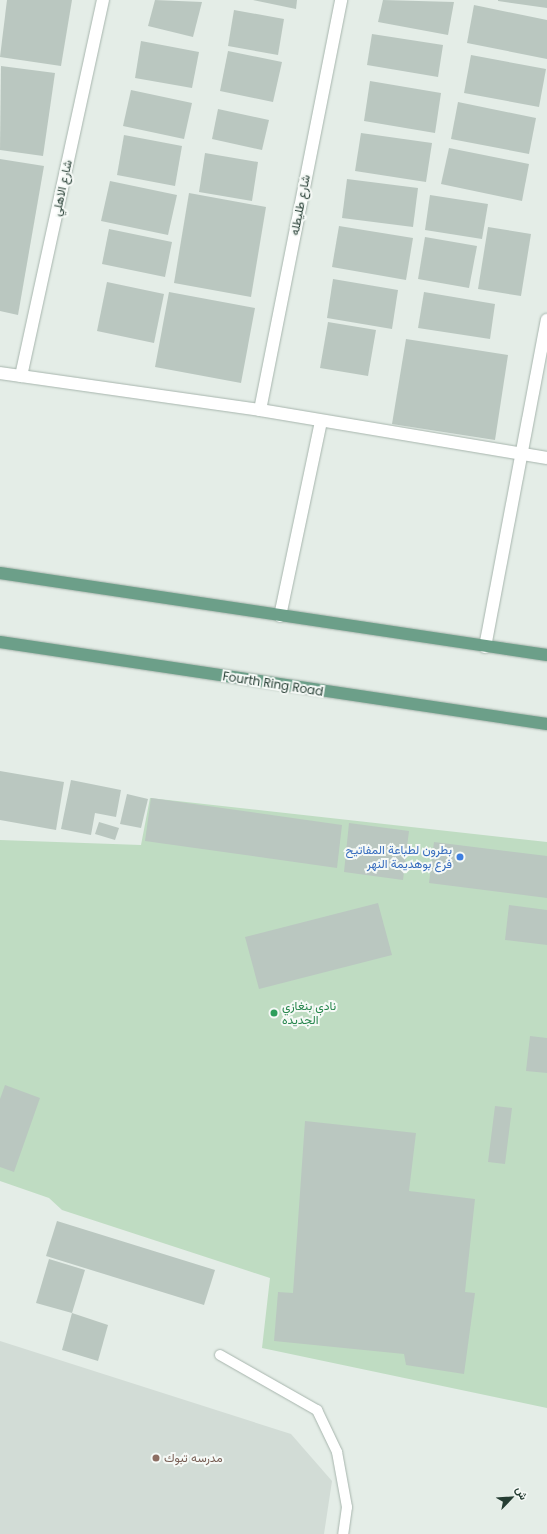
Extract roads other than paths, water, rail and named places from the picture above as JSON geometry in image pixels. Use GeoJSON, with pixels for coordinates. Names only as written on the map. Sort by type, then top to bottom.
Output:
{"type":"FeatureCollection","features":[{"type":"Feature","properties":{"kind":"main road"},"geometry":{"type":"LineString","coordinates":[[0,573],[484,647],[547,655]]}},
{"type":"Feature","properties":{"kind":"main road","name":"Fourth Ring Road"},"geometry":{"type":"LineString","coordinates":[[0,642],[547,724]]}},
{"type":"Feature","properties":{"kind":"street","name":"شارع الاهلي"},"geometry":{"type":"LineString","coordinates":[[21,376],[103,0]]}},
{"type":"Feature","properties":{"kind":"street","name":"شارع طليطله"},"geometry":{"type":"LineString","coordinates":[[260,410],[341,0]]}},
{"type":"Feature","properties":{"kind":"street"},"geometry":{"type":"LineString","coordinates":[[484,647],[547,320]]}},
{"type":"Feature","properties":{"kind":"street"},"geometry":{"type":"LineString","coordinates":[[0,373],[260,410],[320,421],[522,452],[547,458]]}},
{"type":"Feature","properties":{"kind":"street"},"geometry":{"type":"LineString","coordinates":[[280,616],[320,421]]}},
{"type":"Feature","properties":{"kind":"lane"},"geometry":{"type":"LineString","coordinates":[[220,1355],[317,1410],[337,1452],[347,1507],[342,1534]]}},
{"type":"Feature","properties":{"kind":"place","name":"بطرون لطباعة المفاتيح فرع بوهديمة النهر"},"geometry":{"type":"Point","coordinates":[460,857]}},
{"type":"Feature","properties":{"kind":"place","name":"نادي بنغازي الجديده"},"geometry":{"type":"Point","coordinates":[274,1013]}},
{"type":"Feature","properties":{"kind":"place","name":"مدرسه تبوك"},"geometry":{"type":"Point","coordinates":[156,1458]}}]}
